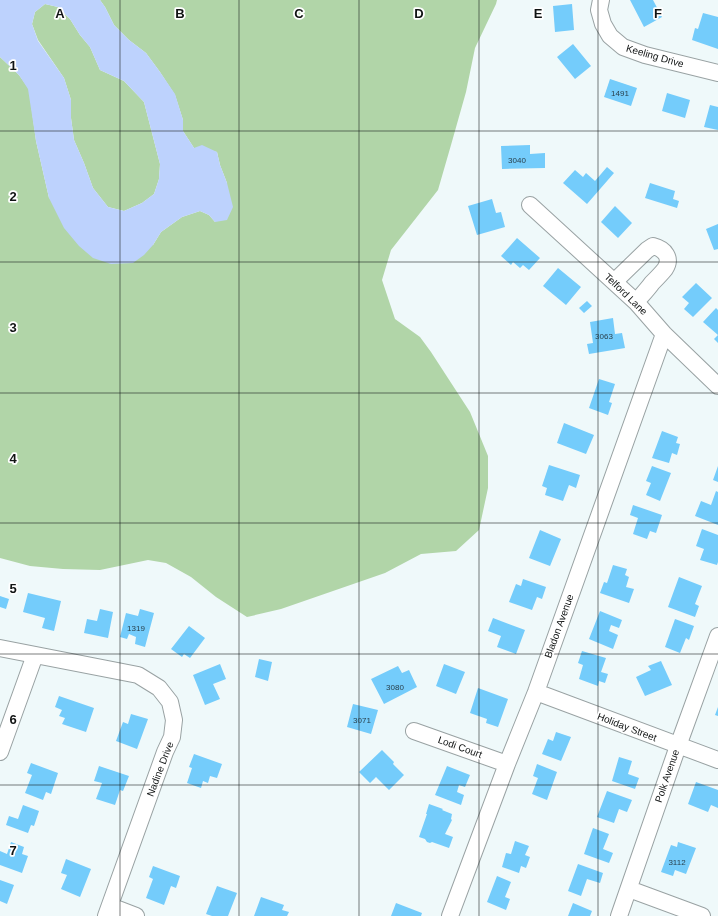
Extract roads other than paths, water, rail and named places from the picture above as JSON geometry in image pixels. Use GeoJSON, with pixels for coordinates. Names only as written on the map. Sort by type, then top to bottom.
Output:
{"type":"FeatureCollection","features":[{"type":"Feature","properties":{"kind":"street","name":"Keeling Drive"},"geometry":{"type":"LineString","coordinates":[[600,0],[599,10],[603,24],[610,36],[623,47],[645,55],[718,73]]}},
{"type":"Feature","properties":{"kind":"street","name":"Telford Lane"},"geometry":{"type":"LineString","coordinates":[[530,205],[636,302],[664,334],[718,386]]}},
{"type":"Feature","properties":{"kind":"street"},"geometry":{"type":"LineString","coordinates":[[614,282],[653,246],[664,251],[667,255],[665,269],[636,302]]}},
{"type":"Feature","properties":{"kind":"street","name":"Bladon Avenue"},"geometry":{"type":"LineString","coordinates":[[450,916],[506,764],[536,692],[664,334]]}},
{"type":"Feature","properties":{"kind":"street","name":"Polk Avenue"},"geometry":{"type":"LineString","coordinates":[[619,916],[718,636]]}},
{"type":"Feature","properties":{"kind":"street","name":"Nadine Drive"},"geometry":{"type":"LineString","coordinates":[[0,648],[138,676],[159,688],[170,702],[174,720],[172,737],[162,759],[108,911]]}},
{"type":"Feature","properties":{"kind":"street"},"geometry":{"type":"LineString","coordinates":[[0,752],[35,655]]}},
{"type":"Feature","properties":{"kind":"street","name":"Holiday Street"},"geometry":{"type":"LineString","coordinates":[[536,692],[718,760]]}},
{"type":"Feature","properties":{"kind":"street","name":"Lodi Court"},"geometry":{"type":"LineString","coordinates":[[414,731],[506,764]]}},
{"type":"Feature","properties":{"kind":"street"},"geometry":{"type":"LineString","coordinates":[[629,889],[702,916]]}},
{"type":"Feature","properties":{"kind":"street"},"geometry":{"type":"LineString","coordinates":[[108,911],[136,916]]}},
{"type":"Feature","properties":{"kind":"water"},"geometry":{"type":"Polygon","coordinates":[[[0,0],[100,0],[114,25],[129,40],[146,53],[175,94],[183,120],[183,131],[194,148],[202,145],[217,152],[233,207],[227,220],[215,222],[209,215],[200,211],[182,217],[161,232],[153,245],[144,255],[133,263],[111,264],[93,258],[79,246],[64,228],[49,198],[36,141],[28,89],[19,75],[0,57],[0,0]],[[45,4],[35,12],[32,24],[38,41],[64,78],[71,100],[71,118],[74,140],[93,188],[108,207],[124,211],[142,203],[154,194],[159,179],[160,164],[144,102],[124,81],[100,70],[90,47],[70,19],[58,7],[45,4]]]}}]}
